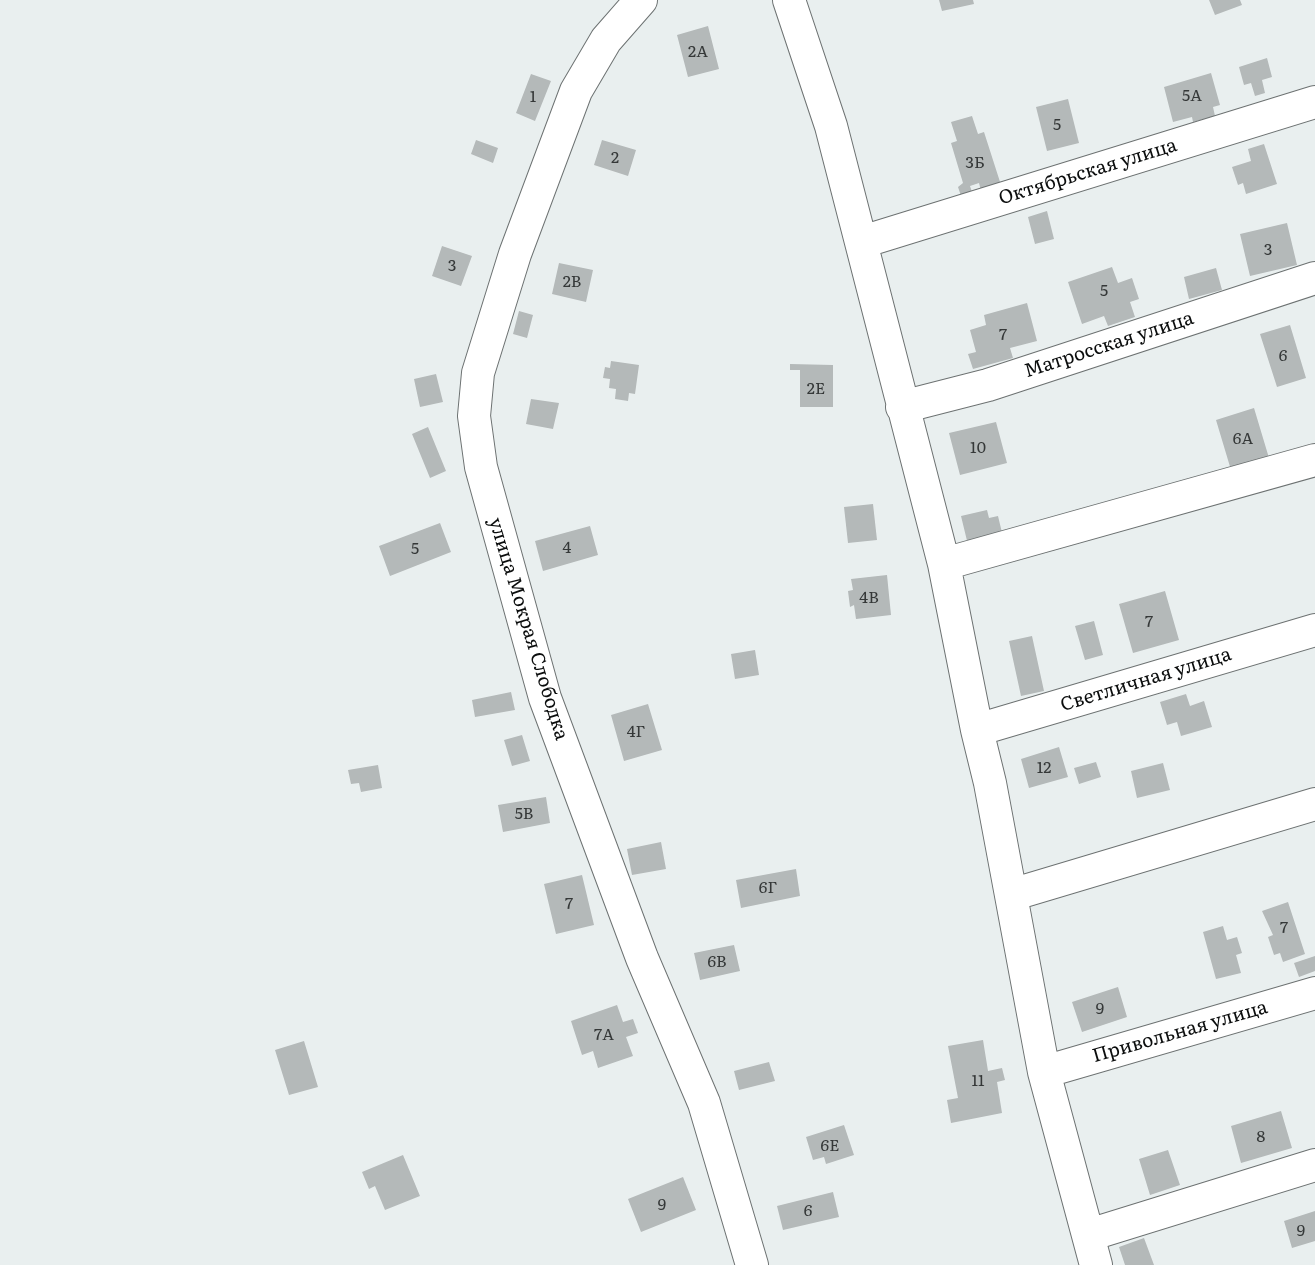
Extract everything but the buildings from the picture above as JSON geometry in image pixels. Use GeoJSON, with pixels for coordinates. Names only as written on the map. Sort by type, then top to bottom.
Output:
{"type":"FeatureCollection","features":[{"type":"Feature","properties":{"kind":"street","name":"улица Мокрая Слободка"},"geometry":{"type":"LineString","coordinates":[[641,0],[606,40],[576,91],[511,268],[478,373],[474,416],[481,467],[545,698],[642,958],[704,1103],[752,1265]]}},
{"type":"Feature","properties":{"kind":"street"},"geometry":{"type":"LineString","coordinates":[[789,0],[831,126],[944,564],[990,783],[1044,1072],[1092,1250],[1315,1166]]}},
{"type":"Feature","properties":{"kind":"street","name":"Октябрьская улица"},"geometry":{"type":"LineString","coordinates":[[862,242],[1315,102]]}},
{"type":"Feature","properties":{"kind":"street","name":"Матросская улица"},"geometry":{"type":"LineString","coordinates":[[902,407],[988,384],[1315,278]]}},
{"type":"Feature","properties":{"kind":"street"},"geometry":{"type":"LineString","coordinates":[[944,564],[1315,460]]}},
{"type":"Feature","properties":{"kind":"street","name":"Светличная улица"},"geometry":{"type":"LineString","coordinates":[[977,730],[1315,630]]}},
{"type":"Feature","properties":{"kind":"street"},"geometry":{"type":"LineString","coordinates":[[1011,895],[1315,804]]}},
{"type":"Feature","properties":{"kind":"street","name":"Привольная улица"},"geometry":{"type":"LineString","coordinates":[[1044,1072],[1315,993]]}}]}
